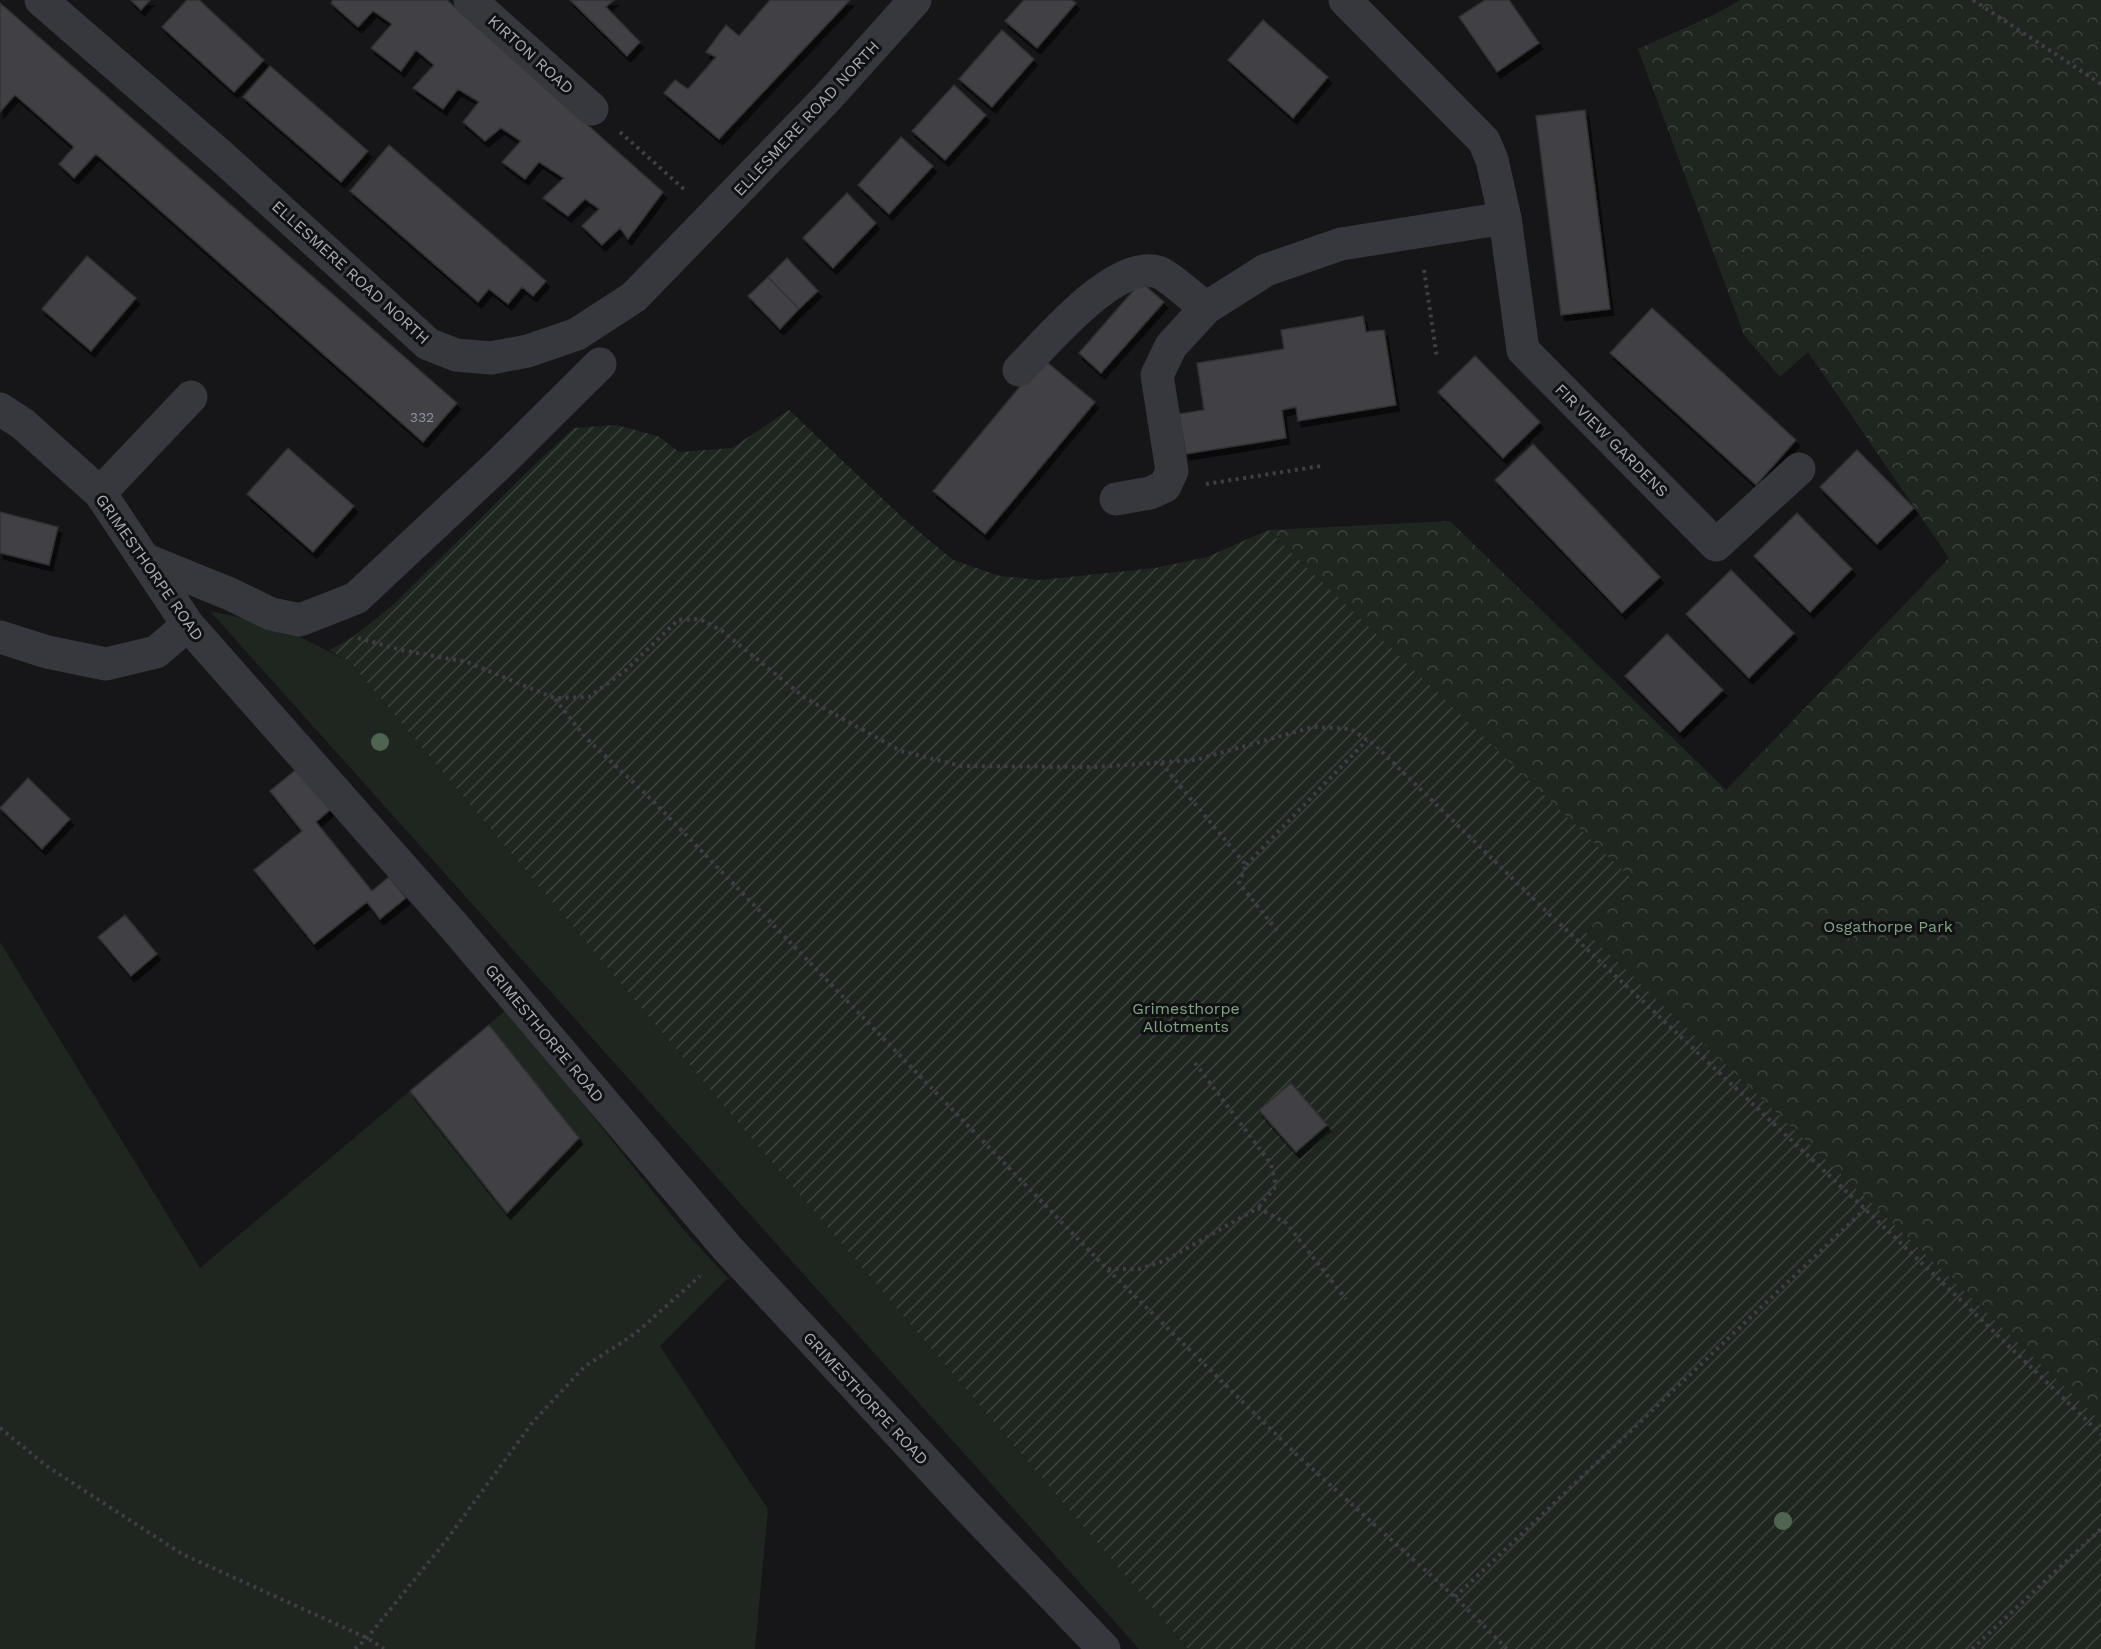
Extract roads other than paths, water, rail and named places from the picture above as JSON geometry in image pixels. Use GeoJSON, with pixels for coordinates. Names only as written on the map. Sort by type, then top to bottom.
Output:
{"type":"FeatureCollection","features":[{"type":"Feature","properties":{"kind":"street","name":"ELLESMERE ROAD NORTH"},"geometry":{"type":"LineString","coordinates":[[41,0],[221,156],[428,344],[456,356],[491,358],[528,351],[577,334],[633,297],[828,97],[915,0]]}},
{"type":"Feature","properties":{"kind":"street","name":"KIRTON ROAD"},"geometry":{"type":"LineString","coordinates":[[470,0],[592,109]]}},
{"type":"Feature","properties":{"kind":"street","name":"FIR VIEW GARDENS"},"geometry":{"type":"LineString","coordinates":[[1345,0],[1484,141],[1492,160],[1505,218],[1523,350],[1716,545],[1799,469]]}},
{"type":"Feature","properties":{"kind":"street"},"geometry":{"type":"LineString","coordinates":[[1116,499],[1150,493],[1165,486],[1172,471],[1157,375],[1171,346],[1206,308],[1266,270],[1341,244],[1505,218]]}},
{"type":"Feature","properties":{"kind":"street"},"geometry":{"type":"LineString","coordinates":[[1019,370],[1089,300],[1119,278],[1138,271],[1159,272],[1206,308]]}},
{"type":"Feature","properties":{"kind":"street"},"geometry":{"type":"LineString","coordinates":[[144,559],[230,594],[271,614],[300,620],[356,598],[497,466],[600,364]]}},
{"type":"Feature","properties":{"kind":"street"},"geometry":{"type":"LineString","coordinates":[[100,493],[191,397]]}},
{"type":"Feature","properties":{"kind":"street","name":"GRIMESTHORPE ROAD"},"geometry":{"type":"LineString","coordinates":[[0,409],[22,424],[100,493],[188,626],[453,925],[728,1249],[964,1503],[1104,1649]]}},
{"type":"Feature","properties":{"kind":"street"},"geometry":{"type":"LineString","coordinates":[[0,637],[47,652],[106,664],[156,652],[188,626]]}},
{"type":"Feature","properties":{"kind":"park label","name":"Osgathorpe Park"},"geometry":{"type":"Point","coordinates":[1888,926]}},
{"type":"Feature","properties":{"kind":"park label","name":"Grimesthorpe Allotments"},"geometry":{"type":"Point","coordinates":[1186,1017]}}]}
